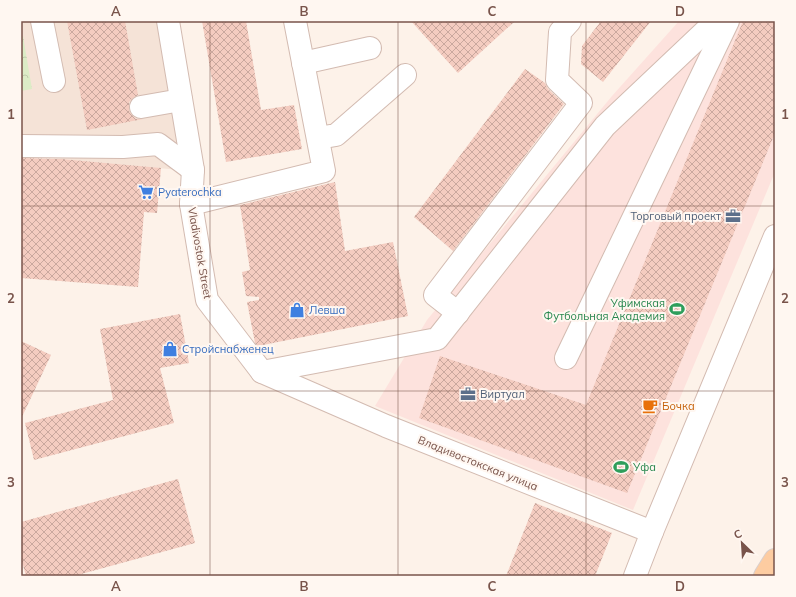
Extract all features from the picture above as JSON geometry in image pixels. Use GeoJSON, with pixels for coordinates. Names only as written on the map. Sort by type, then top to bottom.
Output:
{"type":"FeatureCollection","features":[{"type":"Feature","properties":{"kind":"main road"},"geometry":{"type":"LineString","coordinates":[[765,576],[775,560]]}},
{"type":"Feature","properties":{"kind":"street"},"geometry":{"type":"LineString","coordinates":[[42,21],[54,81]]}},
{"type":"Feature","properties":{"kind":"street","name":"Vladivostok Street"},"geometry":{"type":"LineString","coordinates":[[168,21],[193,170],[192,204],[207,300],[262,372]]}},
{"type":"Feature","properties":{"kind":"street"},"geometry":{"type":"LineString","coordinates":[[192,204],[324,171],[295,21]]}},
{"type":"Feature","properties":{"kind":"street"},"geometry":{"type":"LineString","coordinates":[[458,313],[435,295],[581,103],[557,80],[560,32],[570,21]]}},
{"type":"Feature","properties":{"kind":"street"},"geometry":{"type":"LineString","coordinates":[[262,372],[437,339],[606,126],[716,21]]}},
{"type":"Feature","properties":{"kind":"street"},"geometry":{"type":"LineString","coordinates":[[566,358],[728,21]]}},
{"type":"Feature","properties":{"kind":"street"},"geometry":{"type":"LineString","coordinates":[[303,63],[370,48]]}},
{"type":"Feature","properties":{"kind":"street"},"geometry":{"type":"LineString","coordinates":[[318,138],[336,135],[405,75]]}},
{"type":"Feature","properties":{"kind":"street"},"geometry":{"type":"LineString","coordinates":[[141,107],[182,100]]}},
{"type":"Feature","properties":{"kind":"street"},"geometry":{"type":"LineString","coordinates":[[21,146],[124,148],[158,144],[193,170]]}},
{"type":"Feature","properties":{"kind":"street"},"geometry":{"type":"LineString","coordinates":[[635,576],[775,236]]}},
{"type":"Feature","properties":{"kind":"street","name":"Владивостокская улица"},"geometry":{"type":"LineString","coordinates":[[262,372],[386,426],[652,532]]}},
{"type":"Feature","properties":{"kind":"shaded area"},"geometry":{"type":"Polygon","coordinates":[[[21,21],[166,21],[190,171],[21,155],[21,21]]]}},
{"type":"Feature","properties":{"kind":"shaded area"},"geometry":{"type":"Polygon","coordinates":[[[679,21],[775,21],[775,172],[633,510],[375,406],[427,320],[612,96],[679,21]]]}},
{"type":"Feature","properties":{"kind":"green space"},"geometry":{"type":"Polygon","coordinates":[[[23,36],[32,89],[21,91],[21,37],[23,36]]]}},
{"type":"Feature","properties":{"kind":"building"},"geometry":{"type":"Polygon","coordinates":[[[67,21],[125,21],[138,95],[129,102],[129,110],[136,119],[143,119],[87,130],[67,21]]]}},
{"type":"Feature","properties":{"kind":"building"},"geometry":{"type":"Polygon","coordinates":[[[202,21],[246,21],[261,110],[294,105],[302,149],[226,162],[202,21]]]}},
{"type":"Feature","properties":{"kind":"building"},"geometry":{"type":"Polygon","coordinates":[[[411,21],[515,21],[458,73],[411,21]]]}},
{"type":"Feature","properties":{"kind":"building"},"geometry":{"type":"Polygon","coordinates":[[[601,21],[651,21],[603,82],[581,64],[582,46],[601,21]]]}},
{"type":"Feature","properties":{"kind":"building"},"geometry":{"type":"Polygon","coordinates":[[[743,21],[775,21],[775,133],[627,493],[419,418],[440,356],[586,405],[743,21]]]}},
{"type":"Feature","properties":{"kind":"building"},"geometry":{"type":"Polygon","coordinates":[[[525,69],[545,83],[548,89],[564,104],[453,251],[414,217],[525,69]]]}},
{"type":"Feature","properties":{"kind":"building"},"geometry":{"type":"Polygon","coordinates":[[[21,158],[62,159],[161,168],[157,213],[144,212],[138,287],[21,278],[21,158]]]}},
{"type":"Feature","properties":{"kind":"building"},"geometry":{"type":"Polygon","coordinates":[[[335,182],[345,251],[393,242],[408,316],[258,346],[255,343],[247,302],[259,300],[259,297],[246,296],[242,272],[250,270],[240,205],[335,182]]]}},
{"type":"Feature","properties":{"kind":"building"},"geometry":{"type":"Polygon","coordinates":[[[180,314],[189,363],[160,368],[174,423],[34,460],[25,423],[113,400],[100,329],[180,314]]]}},
{"type":"Feature","properties":{"kind":"building"},"geometry":{"type":"Polygon","coordinates":[[[21,341],[51,355],[21,419],[21,341]]]}},
{"type":"Feature","properties":{"kind":"building"},"geometry":{"type":"Polygon","coordinates":[[[178,479],[195,543],[74,576],[26,576],[21,558],[21,522],[178,479]]]}},
{"type":"Feature","properties":{"kind":"building"},"geometry":{"type":"Polygon","coordinates":[[[535,503],[612,533],[595,576],[506,576],[535,503]]]}},
{"type":"Feature","properties":{"kind":"place","name":"Pyaterochka"},"geometry":{"type":"Point","coordinates":[146,192]}},
{"type":"Feature","properties":{"kind":"place","name":"Торговый проект"},"geometry":{"type":"Point","coordinates":[733,216]}},
{"type":"Feature","properties":{"kind":"place","name":"Уфимская Футбольная Академия"},"geometry":{"type":"Point","coordinates":[677,309]}},
{"type":"Feature","properties":{"kind":"place","name":"Левша"},"geometry":{"type":"Point","coordinates":[297,310]}},
{"type":"Feature","properties":{"kind":"place","name":"Стройснабженец"},"geometry":{"type":"Point","coordinates":[170,349]}},
{"type":"Feature","properties":{"kind":"place","name":"Виртуал"},"geometry":{"type":"Point","coordinates":[468,394]}},
{"type":"Feature","properties":{"kind":"place","name":"Бочка"},"geometry":{"type":"Point","coordinates":[650,406]}},
{"type":"Feature","properties":{"kind":"place","name":"Уфа"},"geometry":{"type":"Point","coordinates":[621,467]}}]}
